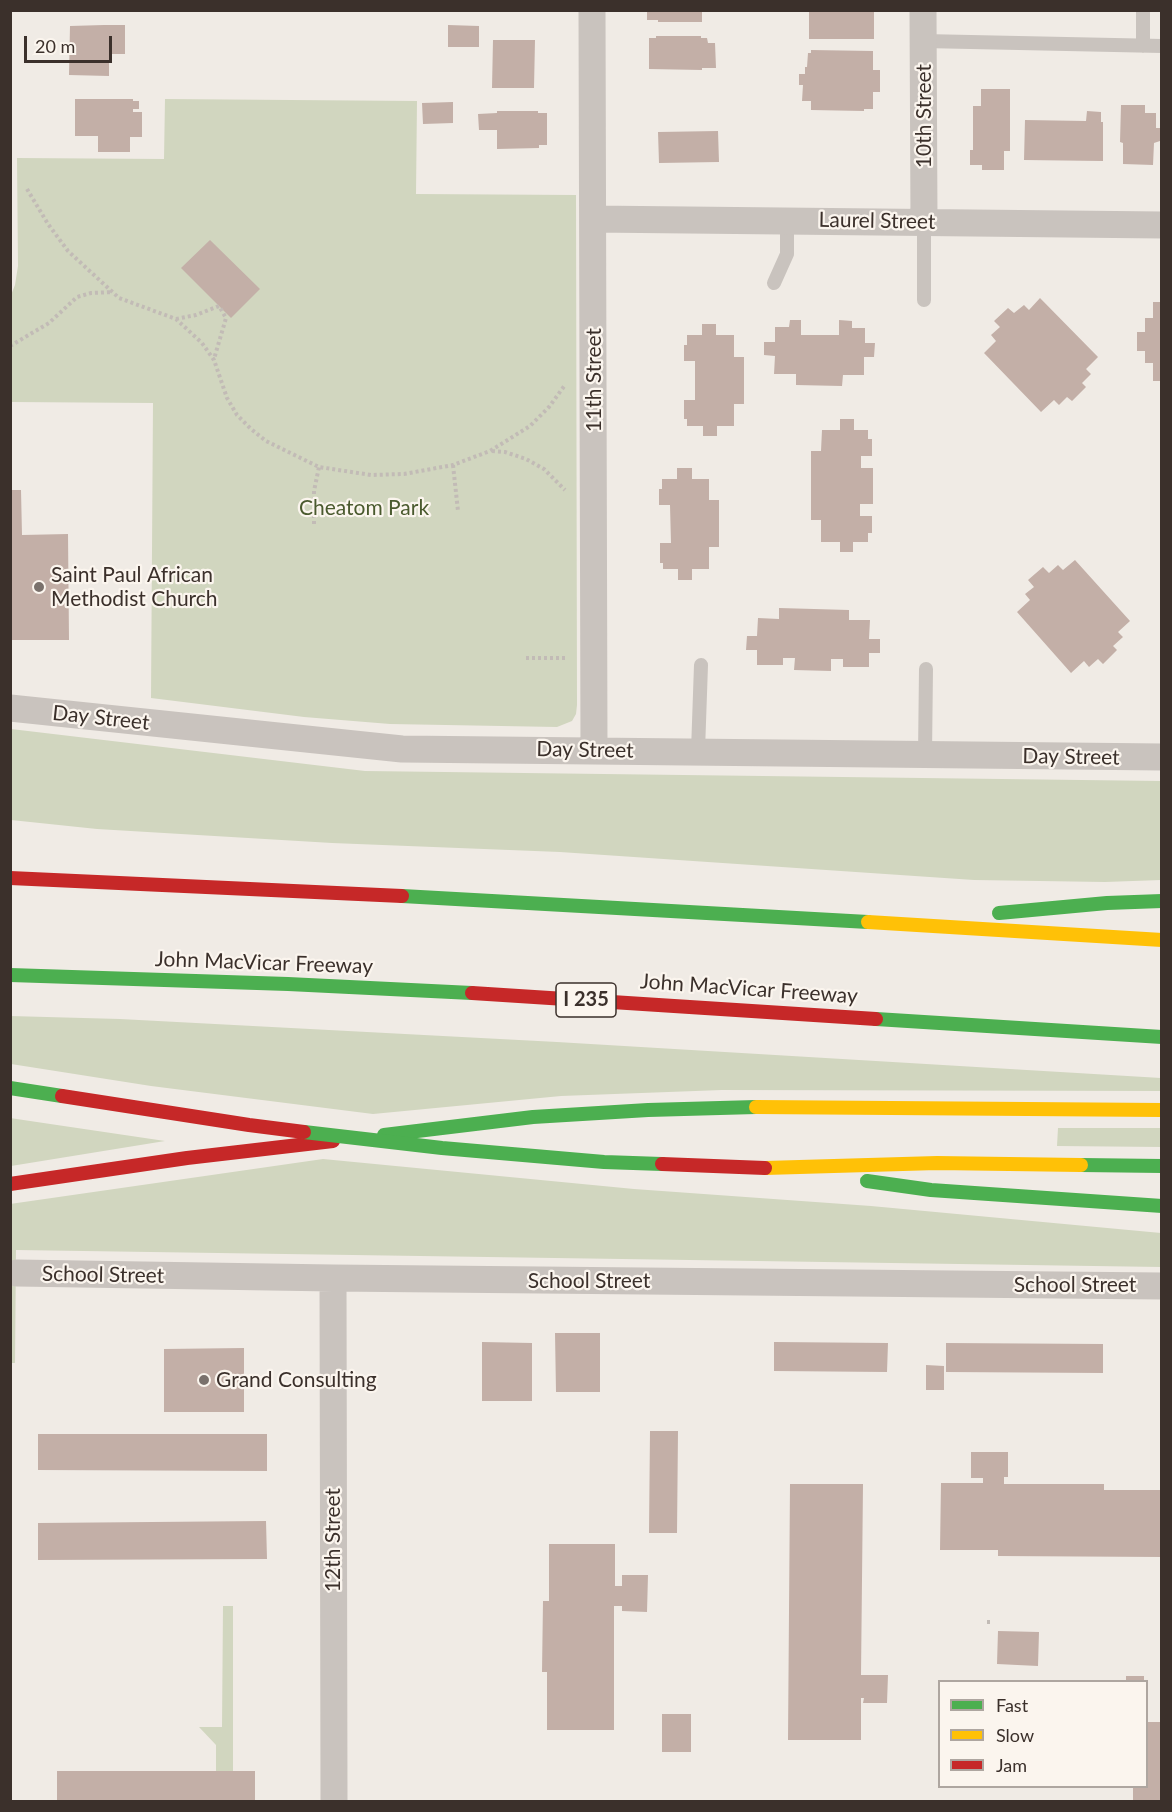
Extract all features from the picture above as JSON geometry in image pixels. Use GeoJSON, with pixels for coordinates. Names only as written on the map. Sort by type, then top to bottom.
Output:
{"type":"FeatureCollection","features":[{"type":"Feature","properties":{"kind":"highway"},"geometry":{"type":"LineString","coordinates":[[13,878],[896,923],[1161,940]]}},
{"type":"Feature","properties":{"kind":"highway"},"geometry":{"type":"LineString","coordinates":[[896,923],[1107,903],[1161,901]]}},
{"type":"Feature","properties":{"kind":"highway","name":"John MacVicar Freeway"},"geometry":{"type":"LineString","coordinates":[[10,975],[288,984],[512,995],[1161,1037]]}},
{"type":"Feature","properties":{"kind":"highway"},"geometry":{"type":"LineString","coordinates":[[10,1088],[249,1125],[442,1148],[604,1162],[771,1169],[937,1163],[1161,1166]]}},
{"type":"Feature","properties":{"kind":"highway"},"geometry":{"type":"LineString","coordinates":[[10,1184],[187,1158],[348,1139],[533,1118],[637,1111],[754,1107],[1161,1110]]}},
{"type":"Feature","properties":{"kind":"highway"},"geometry":{"type":"LineString","coordinates":[[771,1169],[932,1190],[1161,1206]]}},
{"type":"Feature","properties":{"kind":"street","name":"11th Street"},"geometry":{"type":"LineString","coordinates":[[592,10],[594,750]]}},
{"type":"Feature","properties":{"kind":"street","name":"10th Street"},"geometry":{"type":"LineString","coordinates":[[923,10],[924,221]]}},
{"type":"Feature","properties":{"kind":"street","name":"Laurel Street"},"geometry":{"type":"LineString","coordinates":[[593,219],[1161,225]]}},
{"type":"Feature","properties":{"kind":"street","name":"Day Street"},"geometry":{"type":"LineString","coordinates":[[10,708],[402,749],[1161,757]]}},
{"type":"Feature","properties":{"kind":"street","name":"School Street"},"geometry":{"type":"LineString","coordinates":[[17,1274],[1161,1286]]}},
{"type":"Feature","properties":{"kind":"street","name":"12th Street"},"geometry":{"type":"LineString","coordinates":[[333,1278],[334,1802]]}},
{"type":"Feature","properties":{"kind":"lane"},"geometry":{"type":"LineString","coordinates":[[1143,10],[1143,46]]}},
{"type":"Feature","properties":{"kind":"lane"},"geometry":{"type":"LineString","coordinates":[[923,41],[1161,46]]}},
{"type":"Feature","properties":{"kind":"lane"},"geometry":{"type":"LineString","coordinates":[[774,284],[787,254],[787,220]]}},
{"type":"Feature","properties":{"kind":"lane"},"geometry":{"type":"LineString","coordinates":[[924,221],[924,300]]}},
{"type":"Feature","properties":{"kind":"lane"},"geometry":{"type":"LineString","coordinates":[[698,752],[701,665]]}},
{"type":"Feature","properties":{"kind":"lane"},"geometry":{"type":"LineString","coordinates":[[925,755],[926,669]]}},
{"type":"Feature","properties":{"kind":"path"},"geometry":{"type":"LineString","coordinates":[[27,189],[68,251],[119,298],[176,319],[202,343],[214,360],[227,398],[237,416],[266,441],[319,467],[371,475],[405,474],[453,465],[490,451],[530,426],[549,407],[569,380]]}},
{"type":"Feature","properties":{"kind":"path"},"geometry":{"type":"LineString","coordinates":[[10,346],[49,323],[77,297],[91,293],[113,292]]}},
{"type":"Feature","properties":{"kind":"path"},"geometry":{"type":"LineString","coordinates":[[176,319],[196,315],[219,306],[226,318],[214,360]]}},
{"type":"Feature","properties":{"kind":"path"},"geometry":{"type":"LineString","coordinates":[[490,451],[505,452],[544,469],[569,495]]}},
{"type":"Feature","properties":{"kind":"path"},"geometry":{"type":"LineString","coordinates":[[453,465],[458,511]]}},
{"type":"Feature","properties":{"kind":"path"},"geometry":{"type":"LineString","coordinates":[[314,524],[314,491],[319,467]]}},
{"type":"Feature","properties":{"kind":"path"},"geometry":{"type":"LineString","coordinates":[[526,658],[570,658]]}},
{"type":"Feature","properties":{"kind":"green space","name":"Cheatom Park"},"geometry":{"type":"Polygon","coordinates":[[[165,99],[417,101],[416,194],[576,195],[577,705],[572,721],[557,727],[390,724],[304,717],[151,698],[153,403],[11,402],[11,295],[18,266],[17,158],[164,159],[165,99]]]}},
{"type":"Feature","properties":{"kind":"green space"},"geometry":{"type":"Polygon","coordinates":[[[11,729],[365,771],[1161,781],[1161,880],[1105,882],[974,880],[560,852],[332,843],[97,829],[11,820],[11,729]]]}},
{"type":"Feature","properties":{"kind":"green space"},"geometry":{"type":"Polygon","coordinates":[[[10,1016],[120,1019],[557,1042],[1161,1078],[1161,1091],[722,1090],[561,1096],[373,1114],[151,1086],[11,1064],[10,1016]]]}},
{"type":"Feature","properties":{"kind":"green space"},"geometry":{"type":"Polygon","coordinates":[[[10,1118],[57,1125],[165,1141],[11,1166],[10,1118]]]}},
{"type":"Feature","properties":{"kind":"green space"},"geometry":{"type":"Polygon","coordinates":[[[1058,1128],[1161,1128],[1161,1147],[1057,1146],[1058,1128]]]}},
{"type":"Feature","properties":{"kind":"green space"},"geometry":{"type":"Polygon","coordinates":[[[323,1159],[634,1189],[871,1206],[1161,1233],[1161,1267],[16,1250],[15,1363],[11,1363],[10,1204],[323,1159]]]}},
{"type":"Feature","properties":{"kind":"green space"},"geometry":{"type":"Polygon","coordinates":[[[223,1606],[233,1606],[233,1771],[216,1771],[216,1745],[199,1727],[222,1727],[223,1606]]]}},
{"type":"Feature","properties":{"kind":"building"},"geometry":{"type":"Polygon","coordinates":[[[647,10],[702,10],[702,22],[647,20],[647,10]]]}},
{"type":"Feature","properties":{"kind":"building"},"geometry":{"type":"Polygon","coordinates":[[[809,10],[874,10],[874,39],[809,39],[809,10]]]}},
{"type":"Feature","properties":{"kind":"building"},"geometry":{"type":"Polygon","coordinates":[[[125,25],[125,54],[109,54],[109,76],[69,75],[70,26],[125,25]]]}},
{"type":"Feature","properties":{"kind":"building"},"geometry":{"type":"Polygon","coordinates":[[[448,25],[479,26],[479,47],[448,47],[448,25]]]}},
{"type":"Feature","properties":{"kind":"building"},"geometry":{"type":"Polygon","coordinates":[[[656,36],[707,38],[708,43],[715,43],[716,68],[649,69],[649,38],[656,38],[656,36]]]}},
{"type":"Feature","properties":{"kind":"building"},"geometry":{"type":"Polygon","coordinates":[[[493,40],[535,40],[534,88],[492,88],[493,40]]]}},
{"type":"Feature","properties":{"kind":"building"},"geometry":{"type":"Polygon","coordinates":[[[811,50],[873,51],[873,70],[880,70],[880,92],[873,92],[873,109],[864,109],[864,111],[811,110],[811,101],[802,101],[803,85],[799,85],[799,74],[805,74],[808,53],[811,53],[811,50]]]}},
{"type":"Feature","properties":{"kind":"building"},"geometry":{"type":"Polygon","coordinates":[[[981,89],[1010,89],[1010,151],[1004,151],[1004,170],[982,170],[982,165],[970,165],[970,150],[973,150],[973,106],[981,106],[981,89]]]}},
{"type":"Feature","properties":{"kind":"building"},"geometry":{"type":"Polygon","coordinates":[[[75,99],[133,99],[133,101],[139,101],[139,109],[133,109],[133,112],[142,112],[142,137],[130,137],[130,152],[98,152],[98,136],[75,136],[75,99]]]}},
{"type":"Feature","properties":{"kind":"building"},"geometry":{"type":"Polygon","coordinates":[[[453,102],[453,123],[423,124],[422,103],[453,102]]]}},
{"type":"Feature","properties":{"kind":"building"},"geometry":{"type":"Polygon","coordinates":[[[1121,105],[1145,105],[1145,113],[1156,113],[1156,128],[1160,128],[1160,141],[1154,143],[1153,165],[1123,164],[1123,143],[1120,142],[1121,105]]]}},
{"type":"Feature","properties":{"kind":"building"},"geometry":{"type":"Polygon","coordinates":[[[497,111],[547,113],[547,145],[539,145],[539,148],[497,149],[497,130],[479,130],[478,114],[497,113],[497,111]]]}},
{"type":"Feature","properties":{"kind":"building"},"geometry":{"type":"Polygon","coordinates":[[[1087,111],[1101,112],[1103,161],[1024,160],[1025,120],[1086,121],[1087,111]]]}},
{"type":"Feature","properties":{"kind":"building"},"geometry":{"type":"Polygon","coordinates":[[[718,131],[719,162],[659,163],[658,132],[718,131]]]}},
{"type":"Feature","properties":{"kind":"building"},"geometry":{"type":"Polygon","coordinates":[[[210,240],[260,289],[231,318],[181,268],[210,240]]]}},
{"type":"Feature","properties":{"kind":"building"},"geometry":{"type":"Polygon","coordinates":[[[1040,298],[1098,357],[1086,369],[1091,374],[1082,383],[1086,387],[1072,401],[1067,397],[1059,405],[1054,400],[1041,412],[984,353],[996,341],[991,335],[1000,327],[994,321],[1008,308],[1014,313],[1024,305],[1029,310],[1040,298]]]}},
{"type":"Feature","properties":{"kind":"building"},"geometry":{"type":"Polygon","coordinates":[[[1153,302],[1162,302],[1162,381],[1153,381],[1153,363],[1145,363],[1145,351],[1137,351],[1137,332],[1145,332],[1145,318],[1153,318],[1153,302]]]}},
{"type":"Feature","properties":{"kind":"building"},"geometry":{"type":"Polygon","coordinates":[[[790,320],[801,320],[801,335],[839,335],[839,320],[852,321],[852,328],[865,328],[865,343],[875,343],[874,357],[864,357],[864,375],[843,375],[842,386],[796,385],[796,374],[774,374],[775,356],[764,355],[764,342],[775,342],[775,327],[789,327],[790,320]]]}},
{"type":"Feature","properties":{"kind":"building"},"geometry":{"type":"Polygon","coordinates":[[[702,324],[716,324],[716,335],[734,335],[734,357],[744,357],[744,404],[734,404],[734,426],[717,426],[717,436],[703,436],[703,426],[687,426],[687,419],[684,419],[684,400],[695,400],[695,361],[684,361],[684,345],[687,345],[687,335],[702,335],[702,324]]]}},
{"type":"Feature","properties":{"kind":"building"},"geometry":{"type":"Polygon","coordinates":[[[840,419],[854,419],[854,430],[868,430],[868,439],[872,439],[872,456],[861,456],[861,468],[873,468],[873,504],[860,504],[860,516],[872,516],[872,533],[868,533],[868,542],[853,542],[853,552],[840,552],[840,542],[821,542],[821,520],[811,520],[811,451],[821,451],[822,430],[840,430],[840,419]]]}},
{"type":"Feature","properties":{"kind":"building"},"geometry":{"type":"Polygon","coordinates":[[[677,468],[692,468],[692,479],[709,479],[709,500],[719,500],[719,547],[709,547],[709,569],[692,569],[692,580],[678,580],[678,569],[663,569],[663,563],[660,563],[660,543],[671,543],[670,505],[659,505],[659,489],[662,489],[662,479],[677,479],[677,468]]]}},
{"type":"Feature","properties":{"kind":"building","name":"Saint Paul African Methodist Church"},"geometry":{"type":"Polygon","coordinates":[[[10,490],[21,490],[22,535],[68,534],[69,640],[10,640],[10,490]]]}},
{"type":"Feature","properties":{"kind":"building"},"geometry":{"type":"Polygon","coordinates":[[[1075,560],[1130,621],[1118,632],[1123,637],[1113,646],[1117,650],[1103,664],[1098,659],[1089,667],[1084,661],[1071,673],[1017,612],[1030,600],[1025,594],[1034,587],[1028,580],[1043,567],[1049,573],[1058,565],[1063,570],[1075,560]]]}},
{"type":"Feature","properties":{"kind":"building"},"geometry":{"type":"Polygon","coordinates":[[[779,608],[849,610],[849,620],[870,620],[869,639],[880,639],[880,653],[869,653],[869,667],[843,667],[843,659],[831,659],[831,671],[794,670],[795,658],[783,658],[783,665],[757,665],[757,650],[746,650],[747,636],[757,636],[758,618],[779,619],[779,608]]]}},
{"type":"Feature","properties":{"kind":"building"},"geometry":{"type":"Polygon","coordinates":[[[555,1333],[600,1333],[600,1392],[556,1392],[555,1333]]]}},
{"type":"Feature","properties":{"kind":"building"},"geometry":{"type":"Polygon","coordinates":[[[482,1342],[532,1343],[532,1401],[482,1401],[482,1342]]]}},
{"type":"Feature","properties":{"kind":"building"},"geometry":{"type":"Polygon","coordinates":[[[774,1342],[888,1343],[887,1372],[774,1371],[774,1342]]]}},
{"type":"Feature","properties":{"kind":"building"},"geometry":{"type":"Polygon","coordinates":[[[946,1343],[1103,1344],[1103,1373],[946,1372],[946,1343]]]}},
{"type":"Feature","properties":{"kind":"building","name":"Grand Consulting"},"geometry":{"type":"Polygon","coordinates":[[[244,1348],[244,1412],[164,1412],[164,1349],[244,1348]]]}},
{"type":"Feature","properties":{"kind":"building"},"geometry":{"type":"Polygon","coordinates":[[[926,1365],[944,1366],[944,1390],[926,1390],[926,1365]]]}},
{"type":"Feature","properties":{"kind":"building"},"geometry":{"type":"Polygon","coordinates":[[[650,1431],[678,1431],[677,1533],[649,1533],[650,1431]]]}},
{"type":"Feature","properties":{"kind":"building"},"geometry":{"type":"Polygon","coordinates":[[[38,1434],[267,1434],[267,1471],[38,1470],[38,1434]]]}},
{"type":"Feature","properties":{"kind":"building"},"geometry":{"type":"Polygon","coordinates":[[[971,1452],[1008,1452],[1008,1477],[1004,1477],[1004,1484],[1104,1484],[1104,1490],[1161,1490],[1161,1557],[998,1556],[998,1550],[940,1550],[941,1483],[983,1483],[983,1478],[971,1478],[971,1452]]]}},
{"type":"Feature","properties":{"kind":"building"},"geometry":{"type":"Polygon","coordinates":[[[790,1484],[863,1484],[861,1675],[888,1675],[887,1703],[863,1703],[864,1698],[861,1698],[861,1740],[788,1740],[790,1484]]]}},
{"type":"Feature","properties":{"kind":"building"},"geometry":{"type":"Polygon","coordinates":[[[266,1521],[267,1559],[38,1560],[38,1523],[266,1521]]]}},
{"type":"Feature","properties":{"kind":"building"},"geometry":{"type":"Polygon","coordinates":[[[549,1544],[615,1544],[615,1586],[622,1586],[622,1575],[648,1575],[647,1612],[622,1611],[622,1606],[614,1606],[614,1730],[547,1730],[547,1672],[542,1672],[543,1601],[549,1601],[549,1544]]]}},
{"type":"Feature","properties":{"kind":"building"},"geometry":{"type":"Polygon","coordinates":[[[998,1631],[1039,1632],[1038,1666],[997,1664],[998,1631]]]}},
{"type":"Feature","properties":{"kind":"building"},"geometry":{"type":"Polygon","coordinates":[[[1126,1676],[1144,1676],[1144,1680],[1126,1680],[1126,1676]]]}},
{"type":"Feature","properties":{"kind":"building"},"geometry":{"type":"Polygon","coordinates":[[[662,1714],[691,1714],[691,1752],[662,1752],[662,1714]]]}},
{"type":"Feature","properties":{"kind":"building"},"geometry":{"type":"Polygon","coordinates":[[[1148,1722],[1162,1722],[1162,1802],[1133,1802],[1133,1788],[1148,1788],[1148,1722]]]}},
{"type":"Feature","properties":{"kind":"building"},"geometry":{"type":"Polygon","coordinates":[[[57,1771],[255,1771],[255,1802],[57,1802],[57,1771]]]}},
{"type":"Feature","properties":{"kind":"traffic: fast"},"geometry":{"type":"LineString","coordinates":[[402,896],[868,922]]}},
{"type":"Feature","properties":{"kind":"traffic: fast"},"geometry":{"type":"LineString","coordinates":[[999,913],[1107,903],[1162,901]]}},
{"type":"Feature","properties":{"kind":"traffic: fast"},"geometry":{"type":"LineString","coordinates":[[10,975],[288,984],[472,993]]}},
{"type":"Feature","properties":{"kind":"traffic: fast"},"geometry":{"type":"LineString","coordinates":[[876,1019],[1162,1037]]}},
{"type":"Feature","properties":{"kind":"traffic: fast"},"geometry":{"type":"LineString","coordinates":[[10,1088],[62,1096]]}},
{"type":"Feature","properties":{"kind":"traffic: fast"},"geometry":{"type":"LineString","coordinates":[[384,1135],[533,1117],[648,1110],[756,1107]]}},
{"type":"Feature","properties":{"kind":"traffic: fast"},"geometry":{"type":"LineString","coordinates":[[304,1132],[442,1148],[604,1162],[662,1164]]}},
{"type":"Feature","properties":{"kind":"traffic: fast"},"geometry":{"type":"LineString","coordinates":[[1081,1165],[1162,1166]]}},
{"type":"Feature","properties":{"kind":"traffic: fast"},"geometry":{"type":"LineString","coordinates":[[867,1181],[931,1190],[1162,1206]]}},
{"type":"Feature","properties":{"kind":"traffic: slow"},"geometry":{"type":"LineString","coordinates":[[868,922],[1162,940]]}},
{"type":"Feature","properties":{"kind":"traffic: slow"},"geometry":{"type":"LineString","coordinates":[[756,1107],[1162,1110]]}},
{"type":"Feature","properties":{"kind":"traffic: slow"},"geometry":{"type":"LineString","coordinates":[[765,1168],[937,1163],[1081,1165]]}},
{"type":"Feature","properties":{"kind":"traffic: jam"},"geometry":{"type":"LineString","coordinates":[[10,878],[402,896]]}},
{"type":"Feature","properties":{"kind":"traffic: jam"},"geometry":{"type":"LineString","coordinates":[[472,993],[876,1019]]}},
{"type":"Feature","properties":{"kind":"traffic: jam"},"geometry":{"type":"LineString","coordinates":[[62,1096],[304,1132]]}},
{"type":"Feature","properties":{"kind":"traffic: jam"},"geometry":{"type":"LineString","coordinates":[[10,1184],[187,1158],[333,1141]]}},
{"type":"Feature","properties":{"kind":"traffic: jam"},"geometry":{"type":"LineString","coordinates":[[662,1164],[765,1168]]}},
{"type":"Feature","properties":{"kind":"place","name":"Saint Paul African Methodist Church"},"geometry":{"type":"Point","coordinates":[39,587]}},
{"type":"Feature","properties":{"kind":"place","name":"Grand Consulting"},"geometry":{"type":"Point","coordinates":[204,1380]}}]}
